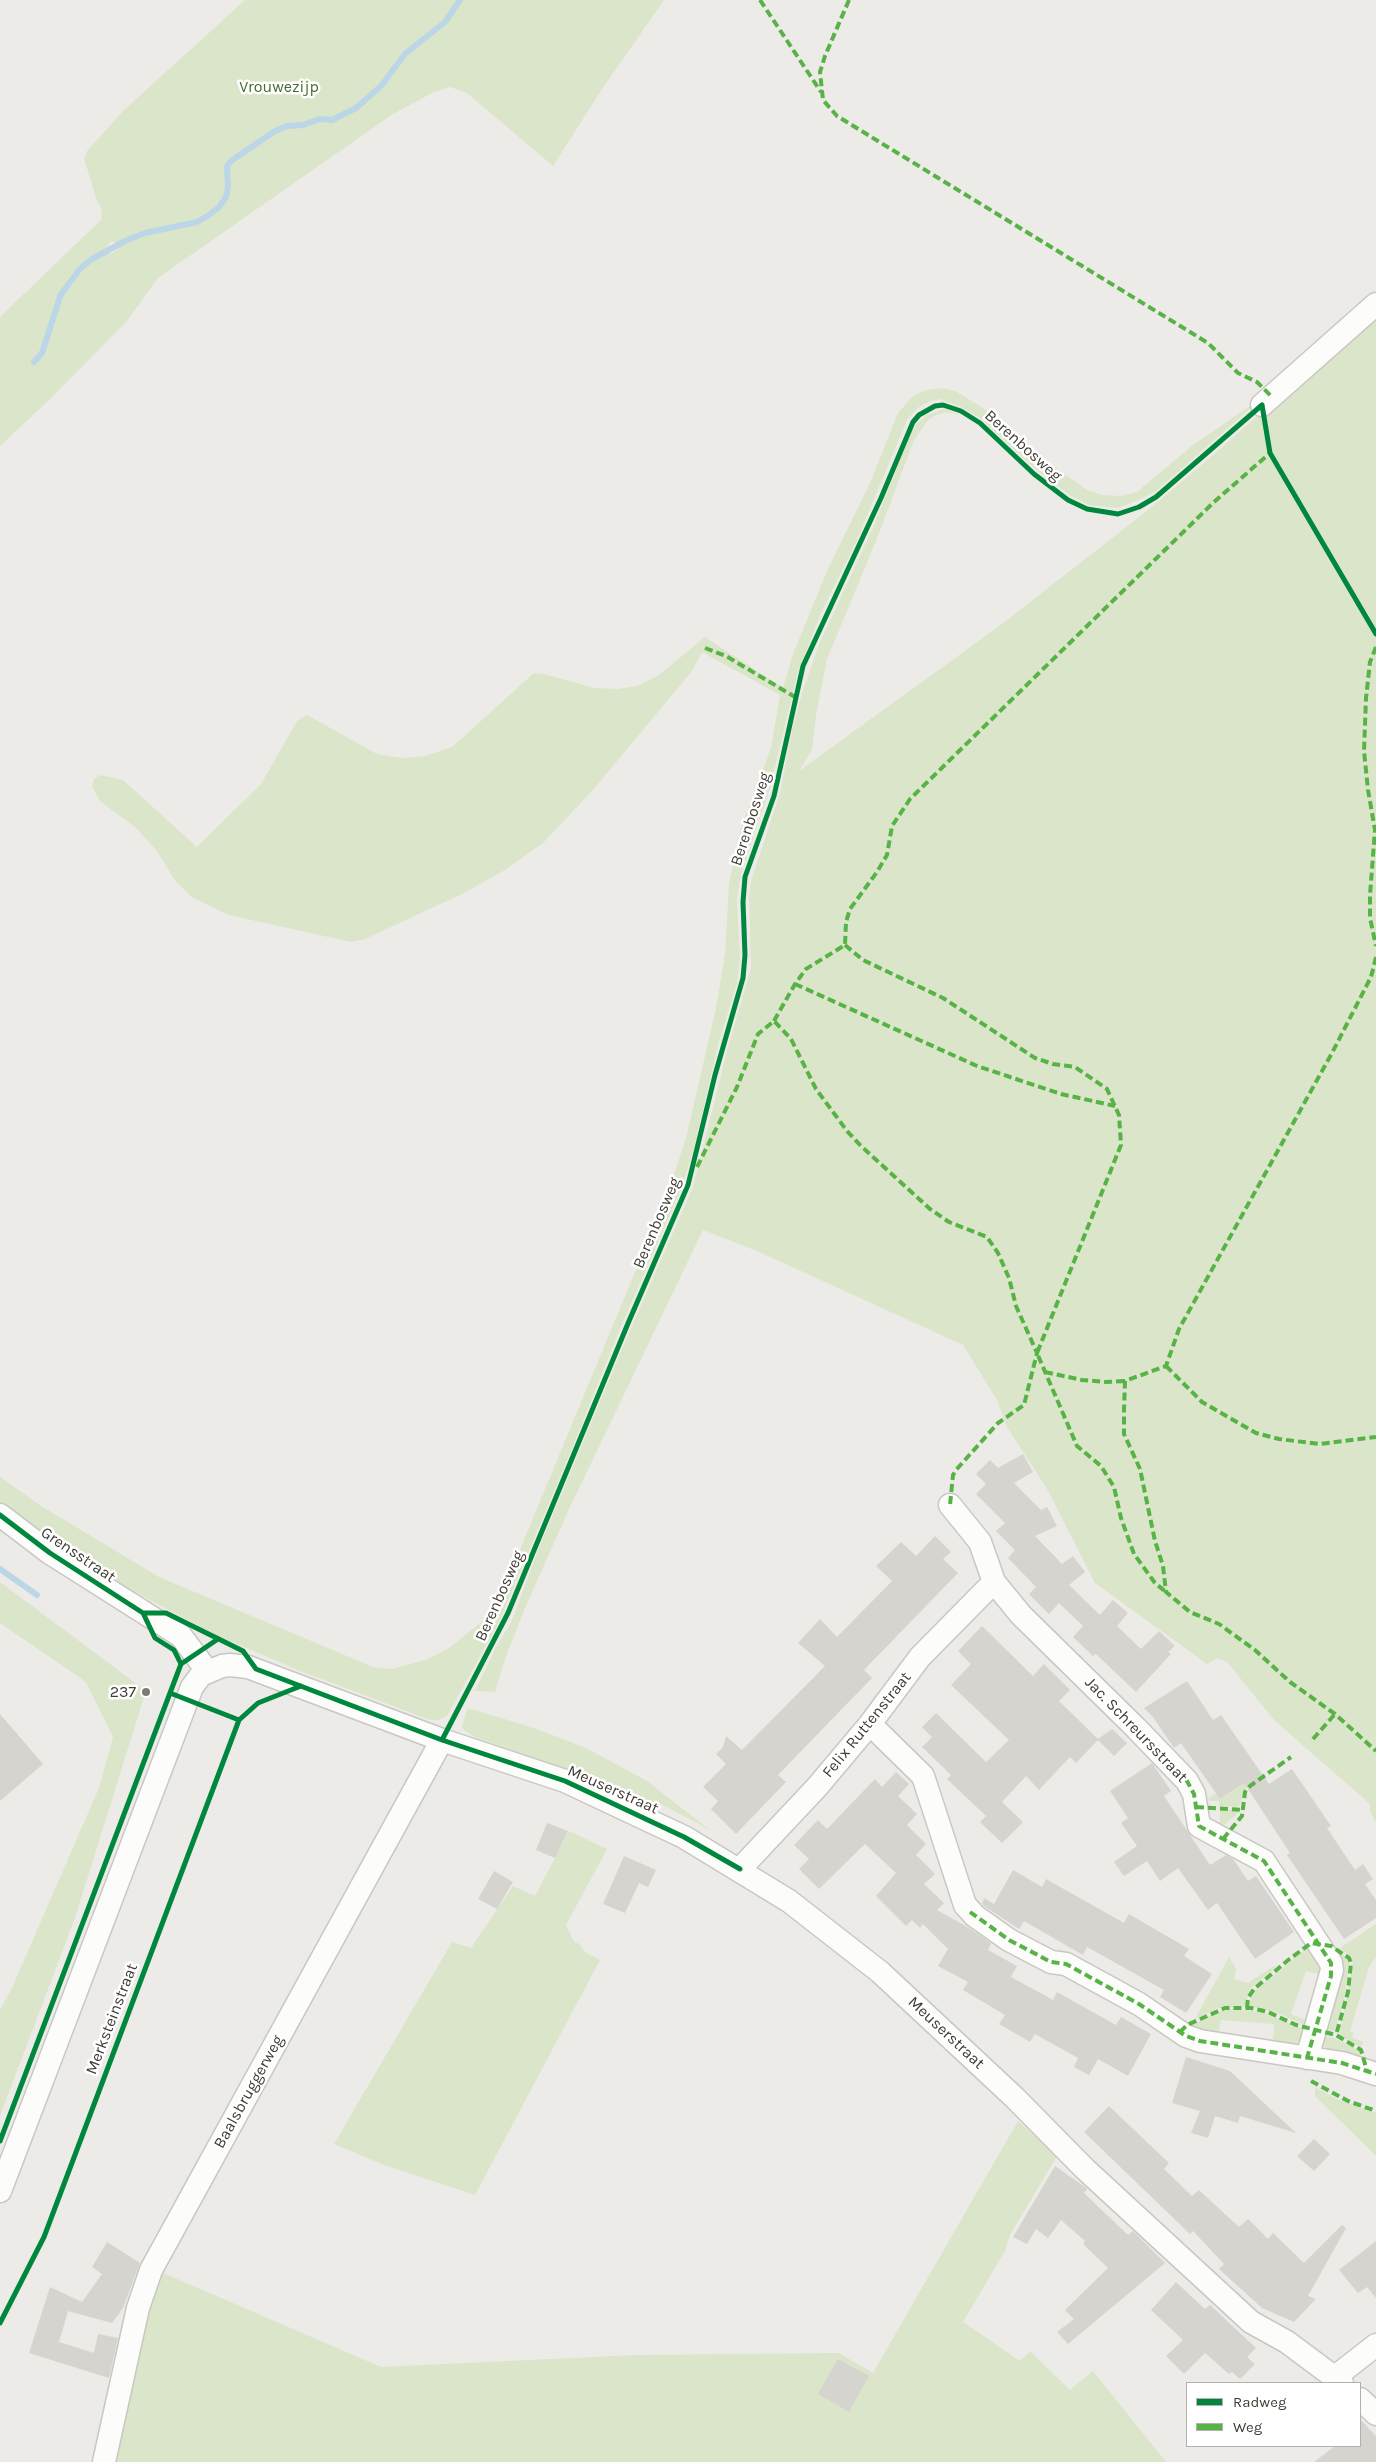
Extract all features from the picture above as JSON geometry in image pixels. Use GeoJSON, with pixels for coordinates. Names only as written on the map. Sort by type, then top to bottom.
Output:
{"type":"FeatureCollection","features":[{"type":"Feature","properties":{"kind":"street"},"geometry":{"type":"LineString","coordinates":[[1262,405],[1376,304]]}},
{"type":"Feature","properties":{"kind":"street","name":"Jac. Schreursstraat"},"geometry":{"type":"LineString","coordinates":[[950,1505],[980,1542],[994,1582],[1021,1615],[1136,1728],[1187,1782],[1194,1794],[1199,1826],[1264,1861],[1331,1963],[1332,1970],[1307,2058]]}},
{"type":"Feature","properties":{"kind":"street","name":"Grensstraat"},"geometry":{"type":"LineString","coordinates":[[0,1515],[50,1553],[181,1636],[208,1672]]}},
{"type":"Feature","properties":{"kind":"street","name":"Felix Ruttenstraat"},"geometry":{"type":"LineString","coordinates":[[740,1869],[817,1787],[870,1724],[920,1657],[994,1582]]}},
{"type":"Feature","properties":{"kind":"street"},"geometry":{"type":"LineString","coordinates":[[0,2191],[186,1699],[196,1680],[208,1672],[230,1665],[248,1667],[442,1740]]}},
{"type":"Feature","properties":{"kind":"street"},"geometry":{"type":"LineString","coordinates":[[870,1724],[923,1776],[965,1905],[975,1916],[1009,1940],[1051,1962],[1066,1964],[1139,2004],[1186,2036],[1200,2041],[1342,2063],[1376,2074]]}},
{"type":"Feature","properties":{"kind":"street","name":"Meuserstraat"},"geometry":{"type":"LineString","coordinates":[[442,1740],[574,1785],[684,1837],[740,1869],[789,1901],[880,1972],[1016,2098],[1085,2169],[1252,2322],[1287,2342],[1339,2380]]}},
{"type":"Feature","properties":{"kind":"street","name":"Baalsbruggerweg"},"geometry":{"type":"LineString","coordinates":[[104,2462],[138,2308],[151,2270],[442,1740]]}},
{"type":"Feature","properties":{"kind":"street"},"geometry":{"type":"LineString","coordinates":[[1339,2380],[1376,2345]]}},
{"type":"Feature","properties":{"kind":"street"},"geometry":{"type":"LineString","coordinates":[[1361,2400],[1376,2414]]}},
{"type":"Feature","properties":{"kind":"green space","name":"Vrouwezijp"},"geometry":{"type":"Polygon","coordinates":[[[245,0],[664,0],[602,89],[553,166],[467,93],[450,87],[434,92],[393,114],[158,278],[127,321],[49,400],[0,446],[0,317],[101,220],[102,210],[96,198],[84,158],[87,151],[123,111],[245,0]],[[110,242],[105,250],[79,270],[59,296],[44,346],[35,362],[43,354],[54,315],[65,290],[99,255],[112,253],[118,249],[115,242],[110,242]]]}},
{"type":"Feature","properties":{"kind":"green space"},"geometry":{"type":"Polygon","coordinates":[[[1376,311],[1376,1822],[1370,1812],[1370,1804],[1275,1721],[1227,1662],[1217,1658],[1207,1664],[1095,1583],[1047,1489],[1007,1427],[997,1400],[963,1345],[757,1251],[703,1230],[570,1507],[525,1608],[506,1656],[495,1692],[475,1691],[496,1647],[511,1623],[539,1548],[622,1349],[693,1187],[727,1051],[751,968],[749,896],[751,881],[780,793],[792,731],[802,693],[819,644],[872,530],[911,433],[927,415],[944,409],[961,415],[945,412],[934,416],[928,420],[914,440],[878,536],[827,659],[816,715],[812,750],[799,771],[1002,624],[1153,506],[1376,311]]]}},
{"type":"Feature","properties":{"kind":"green space"},"geometry":{"type":"Polygon","coordinates":[[[942,388],[955,391],[983,408],[1042,458],[1087,490],[1102,495],[1121,496],[1137,492],[1193,445],[1266,395],[1156,491],[1118,508],[1089,505],[1071,496],[1039,472],[980,418],[961,407],[940,399],[919,407],[908,418],[856,542],[821,613],[797,675],[770,788],[741,874],[737,899],[740,959],[737,984],[719,1041],[695,1144],[682,1187],[619,1331],[498,1624],[447,1716],[438,1720],[430,1720],[298,1670],[216,1635],[116,1582],[0,1504],[0,1477],[38,1504],[159,1577],[373,1667],[392,1669],[428,1659],[449,1648],[494,1612],[670,1188],[687,1134],[716,1008],[725,954],[729,885],[734,857],[742,824],[771,748],[780,695],[702,652],[692,671],[592,791],[544,842],[508,868],[466,892],[365,939],[351,942],[229,915],[193,898],[176,882],[157,851],[135,827],[100,801],[92,787],[94,779],[100,775],[123,780],[197,847],[261,784],[297,721],[307,715],[377,754],[402,758],[425,756],[452,747],[534,673],[594,688],[618,689],[637,686],[659,675],[705,637],[783,688],[793,654],[827,571],[870,483],[898,413],[914,395],[927,390],[942,388]]]}},
{"type":"Feature","properties":{"kind":"green space"},"geometry":{"type":"Polygon","coordinates":[[[0,1582],[146,1691],[75,1918],[0,2116],[0,2010],[11,1990],[99,1788],[113,1737],[86,1682],[0,1623],[0,1582]]]}},
{"type":"Feature","properties":{"kind":"green space"},"geometry":{"type":"Polygon","coordinates":[[[468,1708],[534,1728],[586,1748],[647,1781],[710,1830],[661,1804],[656,1810],[566,1770],[475,1737],[464,1730],[462,1726],[468,1708]]]}},
{"type":"Feature","properties":{"kind":"green space"},"geometry":{"type":"Polygon","coordinates":[[[1244,1783],[1246,1786],[1240,1805],[1237,1807],[1219,1806],[1219,1801],[1206,1801],[1216,1793],[1220,1799],[1244,1783]]]}},
{"type":"Feature","properties":{"kind":"green space"},"geometry":{"type":"Polygon","coordinates":[[[1220,1809],[1239,1812],[1222,1827],[1220,1825],[1220,1809]]]}},
{"type":"Feature","properties":{"kind":"green space"},"geometry":{"type":"Polygon","coordinates":[[[569,1831],[607,1849],[566,1925],[574,1942],[579,1944],[585,1952],[600,1960],[475,2195],[384,2165],[334,2144],[452,1942],[471,1948],[513,1886],[535,1896],[569,1831]]]}},
{"type":"Feature","properties":{"kind":"green space"},"geometry":{"type":"Polygon","coordinates":[[[1376,1924],[1376,1957],[1369,1967],[1350,2031],[1354,2033],[1352,2037],[1363,2042],[1361,2047],[1339,2035],[1353,1965],[1348,1955],[1340,1948],[1376,1924]]]}},
{"type":"Feature","properties":{"kind":"green space"},"geometry":{"type":"Polygon","coordinates":[[[1312,1944],[1325,1964],[1323,1975],[1306,1971],[1291,2014],[1308,2021],[1307,2026],[1275,2012],[1249,2006],[1253,1992],[1312,1944]]]}},
{"type":"Feature","properties":{"kind":"green space"},"geometry":{"type":"Polygon","coordinates":[[[1328,1947],[1345,1956],[1349,1965],[1344,2001],[1335,2030],[1331,2032],[1321,2029],[1328,1947]]]}},
{"type":"Feature","properties":{"kind":"green space"},"geometry":{"type":"Polygon","coordinates":[[[1229,1957],[1236,1969],[1234,1979],[1248,1983],[1274,1966],[1275,1968],[1250,1989],[1245,2006],[1218,2008],[1195,2019],[1229,1957]]]}},
{"type":"Feature","properties":{"kind":"green space"},"geometry":{"type":"Polygon","coordinates":[[[1233,2009],[1262,2012],[1306,2030],[1302,2039],[1294,2046],[1273,2044],[1274,2024],[1221,2020],[1218,2037],[1188,2027],[1217,2012],[1233,2009]]]}},
{"type":"Feature","properties":{"kind":"green space"},"geometry":{"type":"Polygon","coordinates":[[[1320,2034],[1334,2038],[1361,2051],[1359,2058],[1330,2051],[1324,2046],[1320,2034]]]}},
{"type":"Feature","properties":{"kind":"green space"},"geometry":{"type":"Polygon","coordinates":[[[1315,2087],[1339,2100],[1376,2113],[1376,2156],[1315,2096],[1315,2087]]]}},
{"type":"Feature","properties":{"kind":"green space"},"geometry":{"type":"Polygon","coordinates":[[[1018,2121],[1057,2156],[1010,2235],[1005,2251],[963,2322],[1020,2361],[1030,2351],[1070,2390],[1093,2371],[1166,2462],[111,2462],[136,2352],[161,2272],[381,2367],[636,2355],[839,2353],[873,2373],[1018,2121]]]}},
{"type":"Feature","properties":{"kind":"building"},"geometry":{"type":"Polygon","coordinates":[[[1023,1454],[1033,1472],[1014,1483],[1041,1510],[1047,1507],[1057,1526],[1035,1536],[1062,1564],[1073,1556],[1085,1572],[1069,1585],[1100,1615],[1113,1600],[1128,1613],[1117,1626],[1141,1649],[1159,1631],[1175,1646],[1168,1652],[1171,1654],[1136,1692],[1096,1654],[1093,1656],[1073,1637],[1083,1626],[1059,1603],[1049,1614],[1029,1594],[1036,1587],[1008,1558],[1015,1550],[996,1531],[1005,1523],[976,1494],[986,1484],[976,1474],[990,1460],[998,1468],[1023,1454]]]}},
{"type":"Feature","properties":{"kind":"building"},"geometry":{"type":"Polygon","coordinates":[[[935,1536],[951,1552],[943,1559],[958,1573],[864,1670],[872,1678],[778,1775],[786,1782],[736,1834],[711,1809],[718,1801],[703,1787],[726,1764],[716,1754],[723,1747],[726,1736],[742,1750],[825,1666],[798,1643],[820,1619],[837,1637],[892,1581],[876,1566],[901,1542],[916,1556],[935,1536]]]}},
{"type":"Feature","properties":{"kind":"building"},"geometry":{"type":"Polygon","coordinates":[[[982,1626],[1033,1676],[1044,1664],[1070,1690],[1059,1701],[1098,1739],[1112,1729],[1127,1743],[1114,1756],[1098,1740],[1076,1763],[1070,1757],[1039,1790],[1026,1776],[1002,1802],[1023,1822],[1002,1843],[980,1822],[986,1816],[947,1779],[951,1775],[922,1747],[932,1737],[922,1727],[936,1713],[986,1762],[1009,1740],[951,1685],[971,1664],[958,1651],[982,1626]]]}},
{"type":"Feature","properties":{"kind":"building"},"geometry":{"type":"Polygon","coordinates":[[[1187,1681],[1213,1720],[1221,1715],[1269,1784],[1292,1769],[1331,1826],[1327,1828],[1355,1870],[1363,1864],[1373,1879],[1365,1884],[1376,1900],[1376,1918],[1344,1939],[1287,1855],[1290,1853],[1244,1783],[1220,1799],[1181,1743],[1174,1748],[1153,1717],[1144,1708],[1187,1681]]]}},
{"type":"Feature","properties":{"kind":"building"},"geometry":{"type":"Polygon","coordinates":[[[0,1714],[43,1764],[0,1801],[0,1714]]]}},
{"type":"Feature","properties":{"kind":"building"},"geometry":{"type":"Polygon","coordinates":[[[1152,1763],[1171,1791],[1164,1796],[1210,1865],[1226,1855],[1233,1859],[1248,1881],[1256,1876],[1294,1932],[1255,1959],[1217,1903],[1208,1910],[1178,1868],[1160,1881],[1147,1861],[1124,1876],[1114,1862],[1137,1846],[1121,1823],[1128,1818],[1110,1791],[1152,1763]]]}},
{"type":"Feature","properties":{"kind":"building"},"geometry":{"type":"Polygon","coordinates":[[[896,1772],[909,1784],[898,1796],[917,1814],[907,1825],[926,1844],[916,1855],[935,1874],[924,1884],[944,1903],[937,1910],[991,1943],[988,1950],[1017,1966],[1011,1977],[1053,2000],[1057,1992],[1116,2025],[1121,2017],[1151,2034],[1128,2076],[1098,2059],[1089,2075],[1074,2067],[1078,2058],[1035,2034],[1030,2042],[999,2024],[1005,2015],[963,1990],[968,1982],[938,1966],[948,1949],[923,1924],[920,1928],[912,1920],[906,1926],[876,1896],[896,1873],[865,1844],[819,1889],[799,1869],[809,1859],[794,1845],[818,1820],[827,1829],[875,1779],[882,1787],[896,1772]]]}},
{"type":"Feature","properties":{"kind":"building"},"geometry":{"type":"Polygon","coordinates":[[[547,1823],[568,1831],[555,1858],[536,1850],[547,1823]]]}},
{"type":"Feature","properties":{"kind":"building"},"geometry":{"type":"Polygon","coordinates":[[[624,1856],[656,1870],[648,1887],[639,1883],[625,1913],[603,1904],[624,1856]]]}},
{"type":"Feature","properties":{"kind":"building"},"geometry":{"type":"Polygon","coordinates":[[[1013,1870],[1042,1887],[1046,1879],[1124,1923],[1129,1914],[1189,1949],[1184,1956],[1212,1974],[1186,2013],[1160,1997],[1164,1990],[1087,1947],[1083,1955],[1024,1921],[1019,1929],[982,1904],[984,1898],[994,1904],[1013,1870]]]}},
{"type":"Feature","properties":{"kind":"building"},"geometry":{"type":"Polygon","coordinates":[[[494,1871],[513,1882],[497,1909],[478,1899],[494,1871]]]}},
{"type":"Feature","properties":{"kind":"building"},"geometry":{"type":"Polygon","coordinates":[[[1186,2057],[1230,2071],[1296,2133],[1240,2116],[1238,2123],[1215,2116],[1208,2138],[1191,2133],[1200,2111],[1172,2103],[1186,2057]]]}},
{"type":"Feature","properties":{"kind":"building"},"geometry":{"type":"Polygon","coordinates":[[[1109,2106],[1169,2163],[1164,2169],[1192,2196],[1199,2190],[1239,2227],[1248,2219],[1268,2239],[1273,2233],[1304,2263],[1342,2225],[1346,2228],[1308,2296],[1316,2299],[1294,2322],[1262,2308],[1241,2289],[1219,2269],[1224,2264],[1193,2231],[1190,2234],[1084,2132],[1109,2106]]]}},
{"type":"Feature","properties":{"kind":"building"},"geometry":{"type":"Polygon","coordinates":[[[1314,2139],[1330,2154],[1314,2171],[1297,2156],[1314,2139]]]}},
{"type":"Feature","properties":{"kind":"building"},"geometry":{"type":"Polygon","coordinates":[[[1055,2166],[1085,2187],[1087,2189],[1084,2193],[1128,2235],[1133,2231],[1165,2263],[1068,2344],[1057,2332],[1074,2319],[1065,2310],[1108,2268],[1083,2244],[1085,2241],[1061,2220],[1048,2238],[1036,2229],[1027,2244],[1013,2237],[1055,2166]]]}},
{"type":"Feature","properties":{"kind":"building"},"geometry":{"type":"Polygon","coordinates":[[[1376,2241],[1376,2298],[1367,2287],[1358,2293],[1339,2270],[1376,2241]]]}},
{"type":"Feature","properties":{"kind":"building"},"geometry":{"type":"Polygon","coordinates":[[[107,2242],[140,2263],[123,2308],[112,2323],[68,2311],[59,2342],[94,2353],[98,2334],[118,2338],[109,2378],[29,2353],[50,2287],[82,2302],[102,2274],[92,2267],[107,2242]]]}},
{"type":"Feature","properties":{"kind":"building"},"geometry":{"type":"Polygon","coordinates":[[[1176,2282],[1205,2309],[1210,2305],[1256,2348],[1247,2357],[1255,2364],[1240,2379],[1232,2372],[1229,2374],[1205,2353],[1184,2374],[1166,2356],[1183,2340],[1151,2310],[1176,2282]]]}},
{"type":"Feature","properties":{"kind":"building"},"geometry":{"type":"Polygon","coordinates":[[[838,2359],[869,2376],[849,2412],[818,2394],[838,2359]]]}},
{"type":"Feature","properties":{"kind":"building"},"geometry":{"type":"Polygon","coordinates":[[[1361,2420],[1376,2436],[1376,2462],[1314,2462],[1334,2447],[1361,2447],[1361,2420]]]}},
{"type":"Feature","properties":{"kind":"waterway","name":"Vrouwezijp"},"geometry":{"type":"LineString","coordinates":[[34,362],[42,353],[61,294],[80,269],[92,259],[125,241],[145,233],[197,222],[209,215],[219,207],[226,197],[228,187],[227,166],[231,161],[275,131],[287,126],[303,125],[320,119],[332,120],[356,108],[381,86],[405,54],[445,22],[460,0]]}},
{"type":"Feature","properties":{"kind":"waterway"},"geometry":{"type":"LineString","coordinates":[[0,1569],[37,1595]]}},
{"type":"Feature","properties":{"kind":"marked path"},"geometry":{"type":"LineString","coordinates":[[760,0],[821,92]]}},
{"type":"Feature","properties":{"kind":"marked path"},"geometry":{"type":"LineString","coordinates":[[849,0],[820,72],[823,100],[837,116],[1208,343],[1238,373],[1257,382],[1272,397]]}},
{"type":"Feature","properties":{"kind":"marked path"},"geometry":{"type":"LineString","coordinates":[[774,1021],[795,984],[806,969],[845,945],[846,922],[850,909],[887,855],[892,826],[910,799],[1214,502],[1270,453]]}},
{"type":"Feature","properties":{"kind":"marked path"},"geometry":{"type":"LineString","coordinates":[[1376,647],[1370,662],[1366,698],[1364,751],[1375,830],[1370,918],[1376,946]]}},
{"type":"Feature","properties":{"kind":"marked path"},"geometry":{"type":"LineString","coordinates":[[705,648],[726,656],[795,697]]}},
{"type":"Feature","properties":{"kind":"marked path"},"geometry":{"type":"LineString","coordinates":[[845,945],[863,960],[943,998],[1035,1058],[1053,1064],[1075,1067],[1107,1089],[1119,1115],[1121,1145],[1037,1353],[1077,1446],[1101,1466],[1114,1487],[1121,1518],[1134,1554],[1155,1583],[1166,1592]]}},
{"type":"Feature","properties":{"kind":"marked path"},"geometry":{"type":"LineString","coordinates":[[1376,957],[1371,977],[1332,1053],[1179,1329],[1166,1366],[1125,1381],[1124,1410],[1124,1434],[1140,1469],[1155,1541],[1163,1566],[1166,1592],[1190,1612],[1219,1624],[1255,1650],[1290,1682],[1335,1714],[1376,1751]]}},
{"type":"Feature","properties":{"kind":"marked path"},"geometry":{"type":"LineString","coordinates":[[795,984],[977,1066],[1061,1094],[1115,1106]]}},
{"type":"Feature","properties":{"kind":"marked path"},"geometry":{"type":"LineString","coordinates":[[697,1167],[737,1087],[758,1034],[774,1021],[791,1039],[816,1089],[847,1131],[861,1146],[930,1209],[949,1222],[987,1237],[998,1253],[1009,1278],[1016,1306],[1037,1353],[1024,1405],[998,1423],[956,1470],[953,1475],[950,1505]]}},
{"type":"Feature","properties":{"kind":"marked path"},"geometry":{"type":"LineString","coordinates":[[1166,1366],[1202,1402],[1256,1433],[1279,1439],[1319,1444],[1376,1437]]}},
{"type":"Feature","properties":{"kind":"marked path"},"geometry":{"type":"LineString","coordinates":[[1045,1372],[1082,1380],[1125,1381]]}},
{"type":"Feature","properties":{"kind":"marked path"},"geometry":{"type":"LineString","coordinates":[[1313,1739],[1335,1714]]}},
{"type":"Feature","properties":{"kind":"marked path"},"geometry":{"type":"LineString","coordinates":[[1136,1728],[1187,1781],[1194,1794],[1199,1826],[1264,1861],[1331,1963],[1331,1976],[1307,2058]]}},
{"type":"Feature","properties":{"kind":"marked path"},"geometry":{"type":"LineString","coordinates":[[1223,1839],[1242,1816],[1245,1792],[1250,1786],[1291,1757]]}},
{"type":"Feature","properties":{"kind":"marked path"},"geometry":{"type":"LineString","coordinates":[[1196,1807],[1242,1810]]}},
{"type":"Feature","properties":{"kind":"marked path"},"geometry":{"type":"LineString","coordinates":[[970,1912],[1009,1940],[1051,1962],[1066,1964],[1139,2004],[1186,2036],[1200,2041],[1342,2063],[1376,2074]]}},
{"type":"Feature","properties":{"kind":"marked path"},"geometry":{"type":"LineString","coordinates":[[1247,2008],[1248,1998],[1254,1989],[1311,1943],[1331,1946],[1349,1958],[1351,1963],[1348,1992],[1336,2035]]}},
{"type":"Feature","properties":{"kind":"marked path"},"geometry":{"type":"LineString","coordinates":[[1180,2032],[1187,2025],[1225,2008],[1251,2008],[1268,2012],[1296,2025],[1336,2035],[1361,2050],[1367,2071]]}},
{"type":"Feature","properties":{"kind":"marked path"},"geometry":{"type":"LineString","coordinates":[[1311,2081],[1348,2101],[1376,2111]]}},
{"type":"Feature","properties":{"kind":"cycle path","name":"Berenbosweg"},"geometry":{"type":"LineString","coordinates":[[442,1740],[508,1613],[629,1321],[688,1185],[715,1075],[743,978],[745,955],[743,902],[745,877],[774,796],[803,666],[881,498],[913,422],[919,415],[935,406],[943,405],[961,411],[980,423],[1034,474],[1068,500],[1087,509],[1118,514],[1139,507],[1156,497],[1262,405]]}},
{"type":"Feature","properties":{"kind":"cycle path"},"geometry":{"type":"LineString","coordinates":[[1262,405],[1270,453],[1376,634]]}},
{"type":"Feature","properties":{"kind":"cycle path"},"geometry":{"type":"LineString","coordinates":[[0,1515],[50,1553],[143,1613],[155,1638],[174,1650],[181,1664]]}},
{"type":"Feature","properties":{"kind":"cycle path"},"geometry":{"type":"LineString","coordinates":[[143,1613],[166,1613],[243,1651],[256,1669],[442,1740],[565,1781],[684,1837],[740,1869]]}},
{"type":"Feature","properties":{"kind":"cycle path"},"geometry":{"type":"LineString","coordinates":[[0,2141],[181,1664],[218,1639]]}},
{"type":"Feature","properties":{"kind":"cycle path","name":"Merksteinstraat"},"geometry":{"type":"LineString","coordinates":[[0,2323],[44,2237],[239,1720],[258,1703],[301,1686]]}},
{"type":"Feature","properties":{"kind":"cycle path"},"geometry":{"type":"LineString","coordinates":[[170,1693],[239,1720]]}},
{"type":"Feature","properties":{"kind":"place","name":"237"},"geometry":{"type":"Point","coordinates":[146,1692]}}]}
